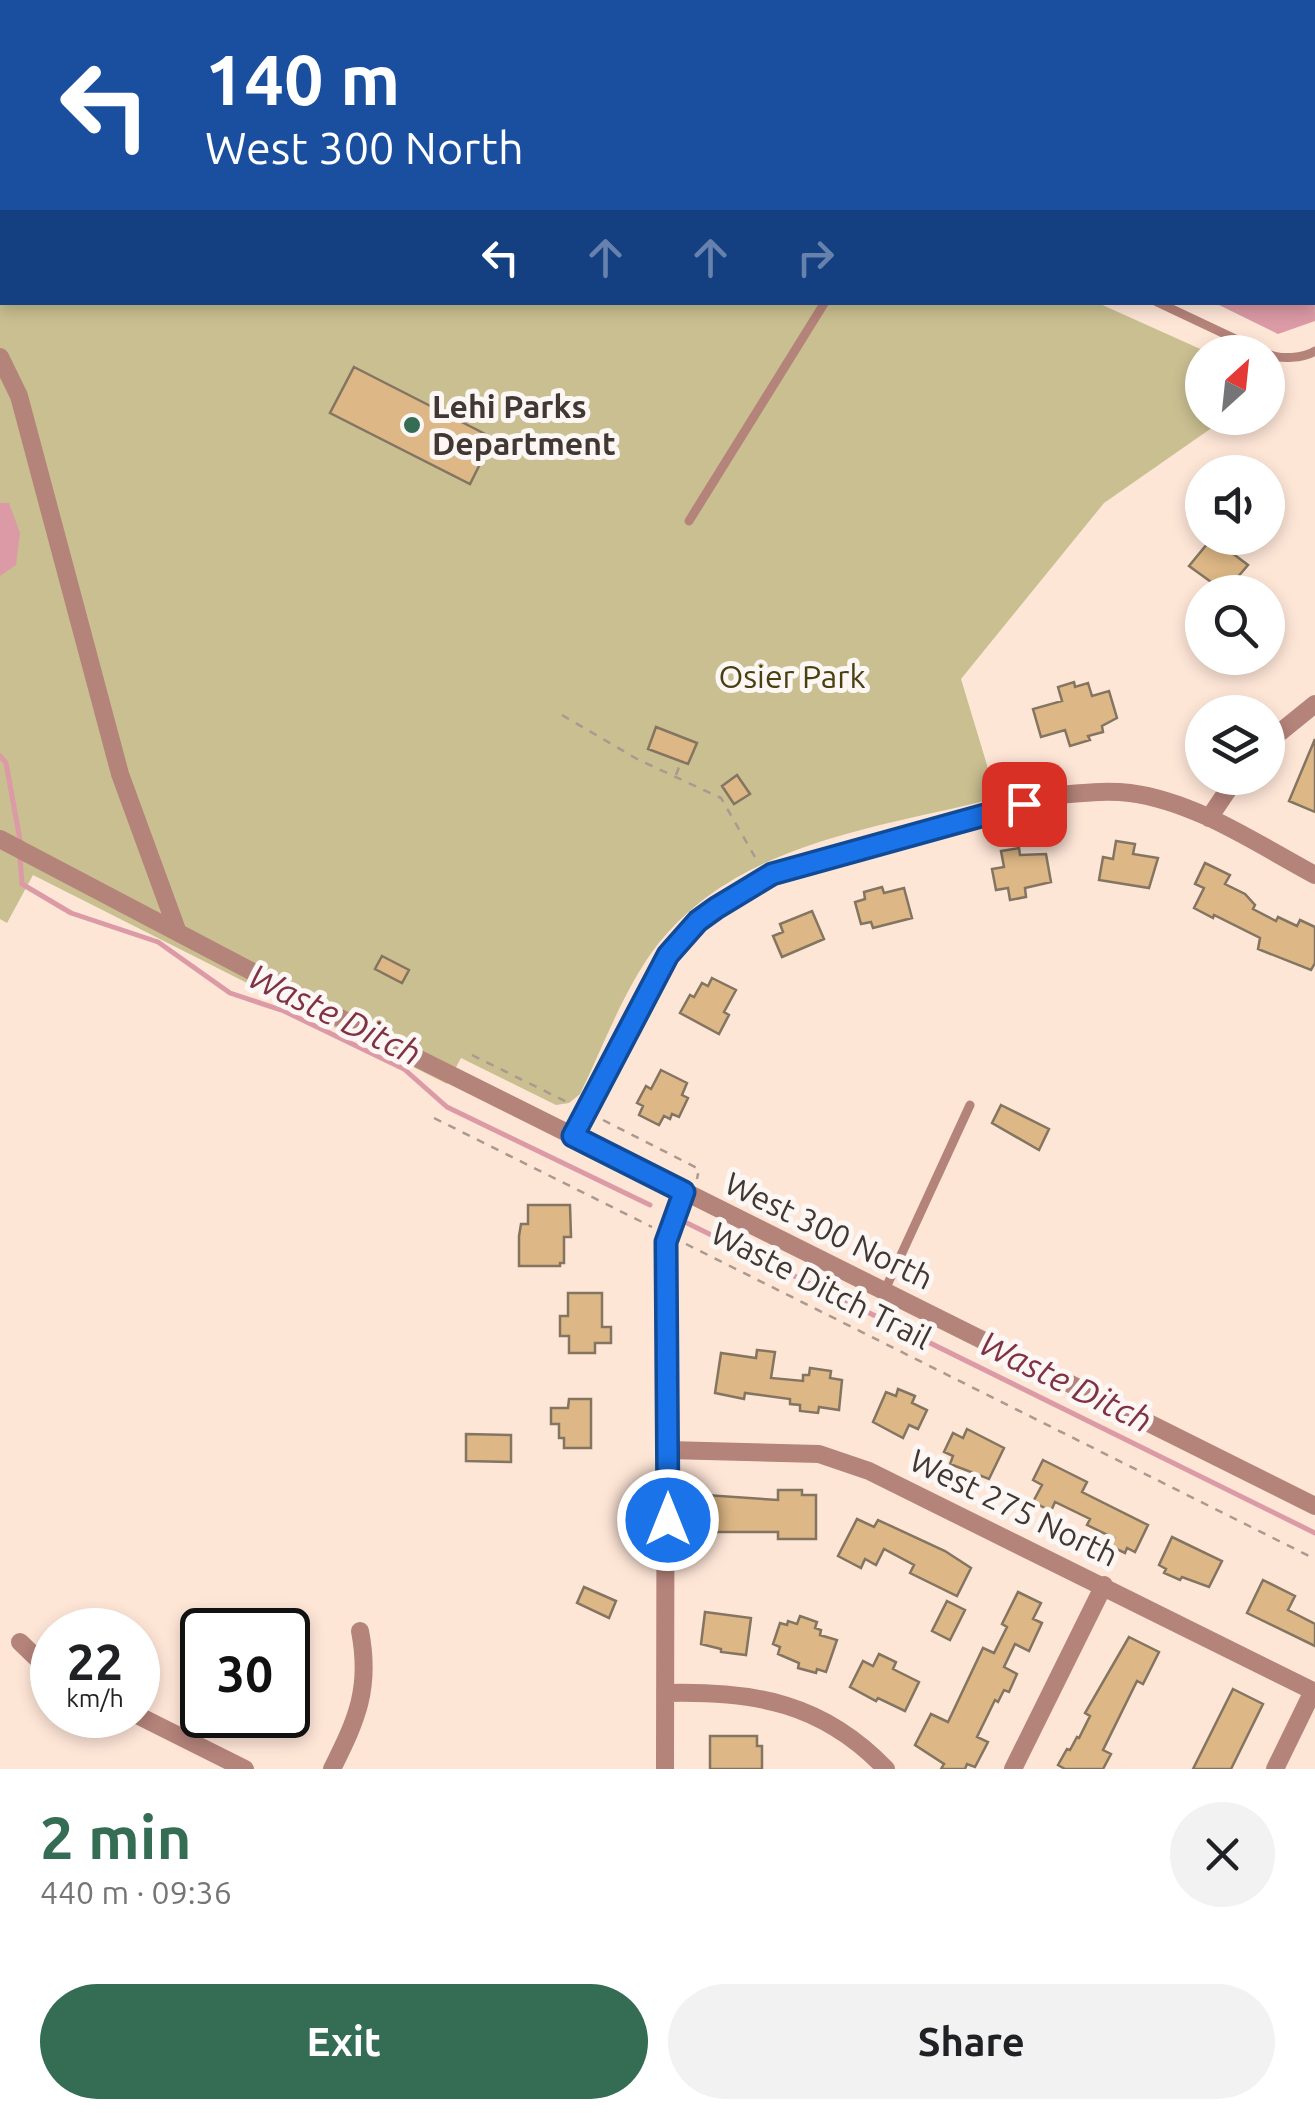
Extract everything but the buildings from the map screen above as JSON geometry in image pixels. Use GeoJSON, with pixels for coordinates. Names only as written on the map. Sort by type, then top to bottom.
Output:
{"type":"FeatureCollection","features":[{"type":"Feature","properties":{"kind":"street"},"geometry":{"type":"LineString","coordinates":[[0,357],[19,396],[120,774],[177,930]]}},
{"type":"Feature","properties":{"kind":"street"},"geometry":{"type":"LineString","coordinates":[[1285,728],[1315,704]]}},
{"type":"Feature","properties":{"kind":"street"},"geometry":{"type":"LineString","coordinates":[[573,1136],[668,955],[698,921],[734,894],[772,874],[1059,794],[1130,793],[1208,818],[1315,875]]}},
{"type":"Feature","properties":{"kind":"street"},"geometry":{"type":"LineString","coordinates":[[1208,818],[1224,795]]}},
{"type":"Feature","properties":{"kind":"street","name":"West 300 North"},"geometry":{"type":"LineString","coordinates":[[0,840],[401,1050],[1315,1506]]}},
{"type":"Feature","properties":{"kind":"street"},"geometry":{"type":"LineString","coordinates":[[666,1769],[666,1242],[684,1192]]}},
{"type":"Feature","properties":{"kind":"street","name":"West 275 North"},"geometry":{"type":"LineString","coordinates":[[668,1450],[820,1454],[869,1471],[1314,1692]]}},
{"type":"Feature","properties":{"kind":"street"},"geometry":{"type":"LineString","coordinates":[[1013,1769],[1104,1585]]}},
{"type":"Feature","properties":{"kind":"street"},"geometry":{"type":"LineString","coordinates":[[332,1769],[356,1722],[362,1699],[365,1670],[360,1631]]}},
{"type":"Feature","properties":{"kind":"street"},"geometry":{"type":"LineString","coordinates":[[20,1642],[30,1652]]}},
{"type":"Feature","properties":{"kind":"street"},"geometry":{"type":"LineString","coordinates":[[668,1693],[707,1692],[773,1700],[803,1710],[841,1732],[886,1769]]}},
{"type":"Feature","properties":{"kind":"street"},"geometry":{"type":"LineString","coordinates":[[1274,1769],[1314,1692]]}},
{"type":"Feature","properties":{"kind":"street"},"geometry":{"type":"LineString","coordinates":[[160,1726],[245,1769]]}},
{"type":"Feature","properties":{"kind":"lane"},"geometry":{"type":"LineString","coordinates":[[689,521],[823,305]]}},
{"type":"Feature","properties":{"kind":"lane"},"geometry":{"type":"LineString","coordinates":[[1163,305],[1226,335]]}},
{"type":"Feature","properties":{"kind":"lane"},"geometry":{"type":"LineString","coordinates":[[1285,357],[1315,351]]}},
{"type":"Feature","properties":{"kind":"lane"},"geometry":{"type":"LineString","coordinates":[[884,1292],[970,1105]]}},
{"type":"Feature","properties":{"kind":"path"},"geometry":{"type":"LineString","coordinates":[[562,715],[637,759],[721,798],[755,857]]}},
{"type":"Feature","properties":{"kind":"path"},"geometry":{"type":"LineString","coordinates":[[676,776],[681,762]]}},
{"type":"Feature","properties":{"kind":"path"},"geometry":{"type":"LineString","coordinates":[[472,1055],[569,1103]]}},
{"type":"Feature","properties":{"kind":"path"},"geometry":{"type":"LineString","coordinates":[[434,1118],[654,1228]]}},
{"type":"Feature","properties":{"kind":"path"},"geometry":{"type":"LineString","coordinates":[[605,1121],[699,1169]]}},
{"type":"Feature","properties":{"kind":"path","name":"Waste Ditch Trail"},"geometry":{"type":"LineString","coordinates":[[682,1242],[1315,1559]]}},
{"type":"Feature","properties":{"kind":"green space","name":"Osier Park"},"geometry":{"type":"Polygon","coordinates":[[[0,305],[1102,305],[1185,342],[1185,435],[1202,435],[1104,503],[961,679],[997,798],[813,844],[728,882],[691,910],[658,944],[625,998],[580,1094],[569,1103],[556,1105],[461,1058],[447,1084],[33,875],[7,923],[0,919],[0,305]]]}},
{"type":"Feature","properties":{"kind":"shaded area"},"geometry":{"type":"Polygon","coordinates":[[[1219,305],[1315,305],[1315,321],[1278,334],[1219,305]]]}},
{"type":"Feature","properties":{"kind":"shaded area"},"geometry":{"type":"Polygon","coordinates":[[[0,503],[9,503],[20,533],[16,565],[0,576],[0,503]]]}},
{"type":"Feature","properties":{"kind":"waterway","name":"Waste Ditch"},"geometry":{"type":"LineString","coordinates":[[0,756],[6,763],[20,840]]}},
{"type":"Feature","properties":{"kind":"waterway","name":"Waste Ditch"},"geometry":{"type":"LineString","coordinates":[[20,857],[22,884],[71,913],[158,942],[230,993],[284,1011],[404,1069],[447,1107],[650,1205]]}},
{"type":"Feature","properties":{"kind":"waterway","name":"Waste Ditch"},"geometry":{"type":"LineString","coordinates":[[687,1223],[1315,1533]]}},
{"type":"Feature","properties":{"kind":"place","name":"Lehi Parks Department"},"geometry":{"type":"Point","coordinates":[412,425]}},
{"type":"Feature","properties":{"kind":"route"},"geometry":{"type":"LineString","coordinates":[[668,1520],[666,1242],[684,1192],[573,1136],[668,955],[698,921],[734,894],[772,874],[810,862],[1024,804]]}}]}
